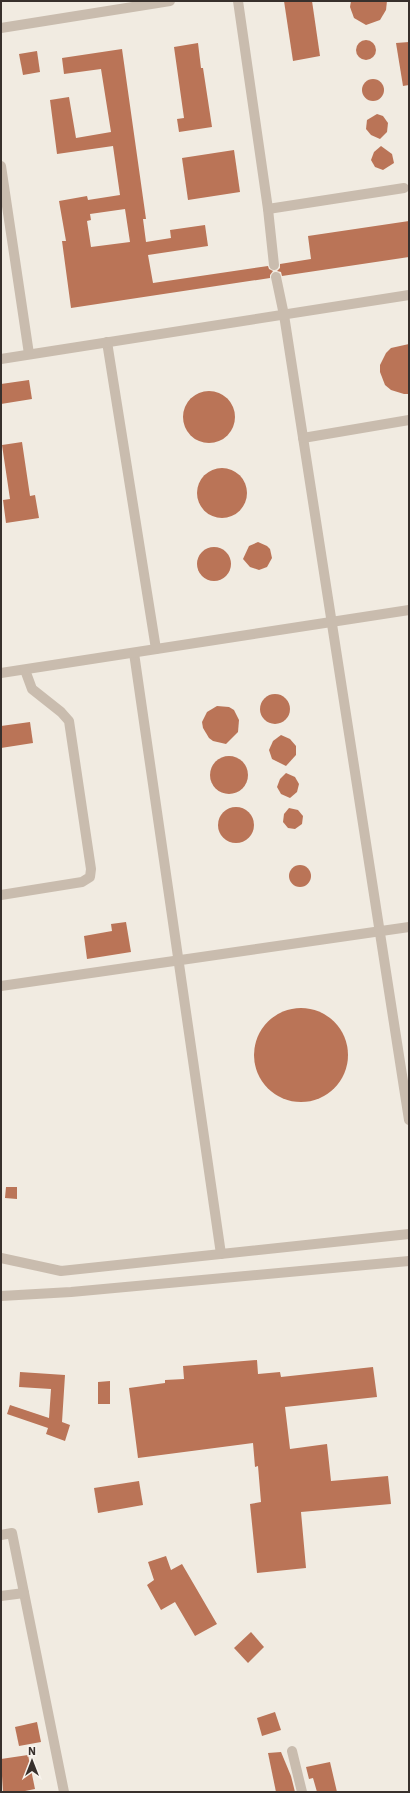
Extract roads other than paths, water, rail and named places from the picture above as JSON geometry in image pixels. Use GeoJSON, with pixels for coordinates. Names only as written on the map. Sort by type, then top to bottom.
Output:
{"type":"FeatureCollection","features":[{"type":"Feature","properties":{"kind":"street"},"geometry":{"type":"LineString","coordinates":[[1,28],[170,1]]}},
{"type":"Feature","properties":{"kind":"street"},"geometry":{"type":"LineString","coordinates":[[238,1],[268,209],[274,264]]}},
{"type":"Feature","properties":{"kind":"street"},"geometry":{"type":"LineString","coordinates":[[1,166],[29,354]]}},
{"type":"Feature","properties":{"kind":"street"},"geometry":{"type":"LineString","coordinates":[[268,209],[404,188]]}},
{"type":"Feature","properties":{"kind":"street"},"geometry":{"type":"LineString","coordinates":[[276,277],[284,314],[409,1120]]}},
{"type":"Feature","properties":{"kind":"street"},"geometry":{"type":"LineString","coordinates":[[1,359],[409,295]]}},
{"type":"Feature","properties":{"kind":"street"},"geometry":{"type":"LineString","coordinates":[[107,342],[156,649]]}},
{"type":"Feature","properties":{"kind":"street"},"geometry":{"type":"LineString","coordinates":[[303,438],[409,420]]}},
{"type":"Feature","properties":{"kind":"street"},"geometry":{"type":"LineString","coordinates":[[1,673],[409,610]]}},
{"type":"Feature","properties":{"kind":"street"},"geometry":{"type":"LineString","coordinates":[[134,653],[221,1254]]}},
{"type":"Feature","properties":{"kind":"street"},"geometry":{"type":"LineString","coordinates":[[1,895],[82,882],[90,877],[92,869],[69,721],[61,712],[32,689],[25,670]]}},
{"type":"Feature","properties":{"kind":"street"},"geometry":{"type":"LineString","coordinates":[[1,986],[409,927]]}},
{"type":"Feature","properties":{"kind":"street"},"geometry":{"type":"LineString","coordinates":[[1,1258],[61,1271],[409,1234]]}},
{"type":"Feature","properties":{"kind":"street"},"geometry":{"type":"LineString","coordinates":[[1,1296],[71,1292],[409,1261]]}},
{"type":"Feature","properties":{"kind":"street"},"geometry":{"type":"LineString","coordinates":[[1,1535],[12,1533],[64,1792]]}},
{"type":"Feature","properties":{"kind":"street"},"geometry":{"type":"LineString","coordinates":[[1,1596],[24,1593]]}},
{"type":"Feature","properties":{"kind":"street"},"geometry":{"type":"LineString","coordinates":[[292,1751],[302,1792]]}}]}
